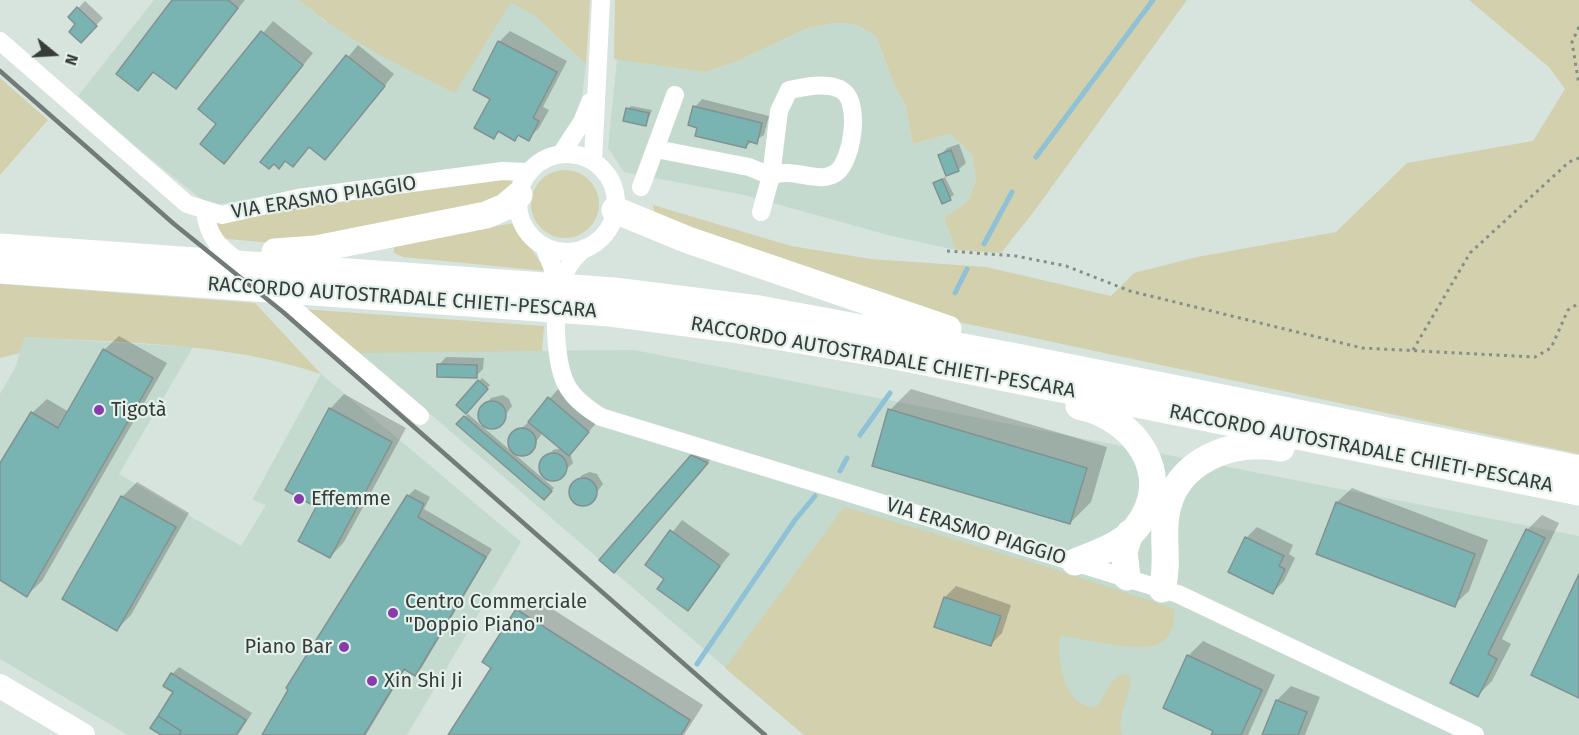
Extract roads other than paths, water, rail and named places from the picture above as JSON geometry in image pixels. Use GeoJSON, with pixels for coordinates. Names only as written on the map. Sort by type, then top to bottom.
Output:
{"type":"FeatureCollection","features":[{"type":"Feature","properties":{"kind":"highway"},"geometry":{"type":"LineString","coordinates":[[283,269],[316,249],[486,215],[505,207],[524,183]]}},
{"type":"Feature","properties":{"kind":"highway"},"geometry":{"type":"LineString","coordinates":[[615,210],[687,240],[918,320],[1017,345],[1037,361]]}},
{"type":"Feature","properties":{"kind":"highway","name":"RACCORDO AUTOSTRADALE CHIETI-PESCARA"},"geometry":{"type":"LineString","coordinates":[[0,247],[248,264],[503,295],[759,309],[1037,361],[1579,469]]}},
{"type":"Feature","properties":{"kind":"highway","name":"RACCORDO AUTOSTRADALE CHIETI-PESCARA"},"geometry":{"type":"LineString","coordinates":[[0,270],[184,283],[283,269]]}},
{"type":"Feature","properties":{"kind":"highway","name":"RACCORDO AUTOSTRADALE CHIETI-PESCARA"},"geometry":{"type":"LineString","coordinates":[[612,302],[1579,492]]}},
{"type":"Feature","properties":{"kind":"highway"},"geometry":{"type":"LineString","coordinates":[[986,375],[1008,392],[1103,413],[1126,427],[1140,444],[1147,459],[1151,485],[1148,506],[1130,533],[1124,560],[1127,577]]}},
{"type":"Feature","properties":{"kind":"highway"},"geometry":{"type":"LineString","coordinates":[[1162,589],[1168,506],[1178,484],[1204,459],[1223,450],[1250,445],[1277,447],[1355,463],[1376,452]]}},
{"type":"Feature","properties":{"kind":"highway"},"geometry":{"type":"LineString","coordinates":[[1075,562],[1100,551],[1130,533]]}},
{"type":"Feature","properties":{"kind":"main road"},"geometry":{"type":"LineString","coordinates":[[0,686],[70,732]]}},
{"type":"Feature","properties":{"kind":"street"},"geometry":{"type":"LineString","coordinates":[[593,161],[601,0]]}},
{"type":"Feature","properties":{"kind":"street","name":"VIA ERASMO PIAGGIO"},"geometry":{"type":"LineString","coordinates":[[0,41],[187,204],[205,212],[222,215],[298,198],[502,171],[524,183]]}},
{"type":"Feature","properties":{"kind":"street"},"geometry":{"type":"LineString","coordinates":[[656,149],[749,167],[771,176],[780,172],[825,179],[845,164],[852,133],[852,101],[842,90],[817,85],[789,90],[780,111],[771,176],[761,212]]}},
{"type":"Feature","properties":{"kind":"street"},"geometry":{"type":"LineString","coordinates":[[561,154],[582,122],[596,86]]}},
{"type":"Feature","properties":{"kind":"street"},"geometry":{"type":"LineString","coordinates":[[641,187],[675,95]]}},
{"type":"Feature","properties":{"kind":"street"},"geometry":{"type":"LineString","coordinates":[[561,154],[583,156],[593,161],[601,167],[613,185],[615,210],[608,229],[602,237],[585,249],[564,252],[544,246],[528,233],[523,224],[518,205],[524,183],[543,160],[561,154]]}},
{"type":"Feature","properties":{"kind":"street"},"geometry":{"type":"LineString","coordinates":[[205,212],[213,241],[420,416]]}},
{"type":"Feature","properties":{"kind":"street","name":"VIA ERASMO PIAGGIO"},"geometry":{"type":"LineString","coordinates":[[544,246],[560,286]]}},
{"type":"Feature","properties":{"kind":"street","name":"VIA ERASMO PIAGGIO"},"geometry":{"type":"LineString","coordinates":[[585,249],[570,264],[560,286],[556,346],[563,376],[575,398],[601,417],[1162,589],[1221,612],[1467,733]]}},
{"type":"Feature","properties":{"kind":"waterway"},"geometry":{"type":"LineString","coordinates":[[1036,157],[1153,0]]}},
{"type":"Feature","properties":{"kind":"waterway"},"geometry":{"type":"LineString","coordinates":[[984,244],[1012,192]]}},
{"type":"Feature","properties":{"kind":"waterway"},"geometry":{"type":"LineString","coordinates":[[955,293],[967,269]]}},
{"type":"Feature","properties":{"kind":"waterway"},"geometry":{"type":"LineString","coordinates":[[860,435],[890,393]]}},
{"type":"Feature","properties":{"kind":"waterway"},"geometry":{"type":"LineString","coordinates":[[840,471],[847,458]]}},
{"type":"Feature","properties":{"kind":"waterway"},"geometry":{"type":"LineString","coordinates":[[697,664],[795,520],[815,496]]}},
{"type":"Feature","properties":{"kind":"railway"},"geometry":{"type":"LineString","coordinates":[[0,71],[174,224],[283,312],[765,735]]}},
{"type":"Feature","properties":{"kind":"place","name":"Tigotà"},"geometry":{"type":"Point","coordinates":[99,410]}},
{"type":"Feature","properties":{"kind":"place","name":"Effemme"},"geometry":{"type":"Point","coordinates":[299,499]}},
{"type":"Feature","properties":{"kind":"place","name":"Centro Commerciale \"Doppio Piano\""},"geometry":{"type":"Point","coordinates":[393,613]}},
{"type":"Feature","properties":{"kind":"place","name":"Piano Bar"},"geometry":{"type":"Point","coordinates":[344,647]}},
{"type":"Feature","properties":{"kind":"place","name":"Xin Shi Ji"},"geometry":{"type":"Point","coordinates":[372,681]}}]}
